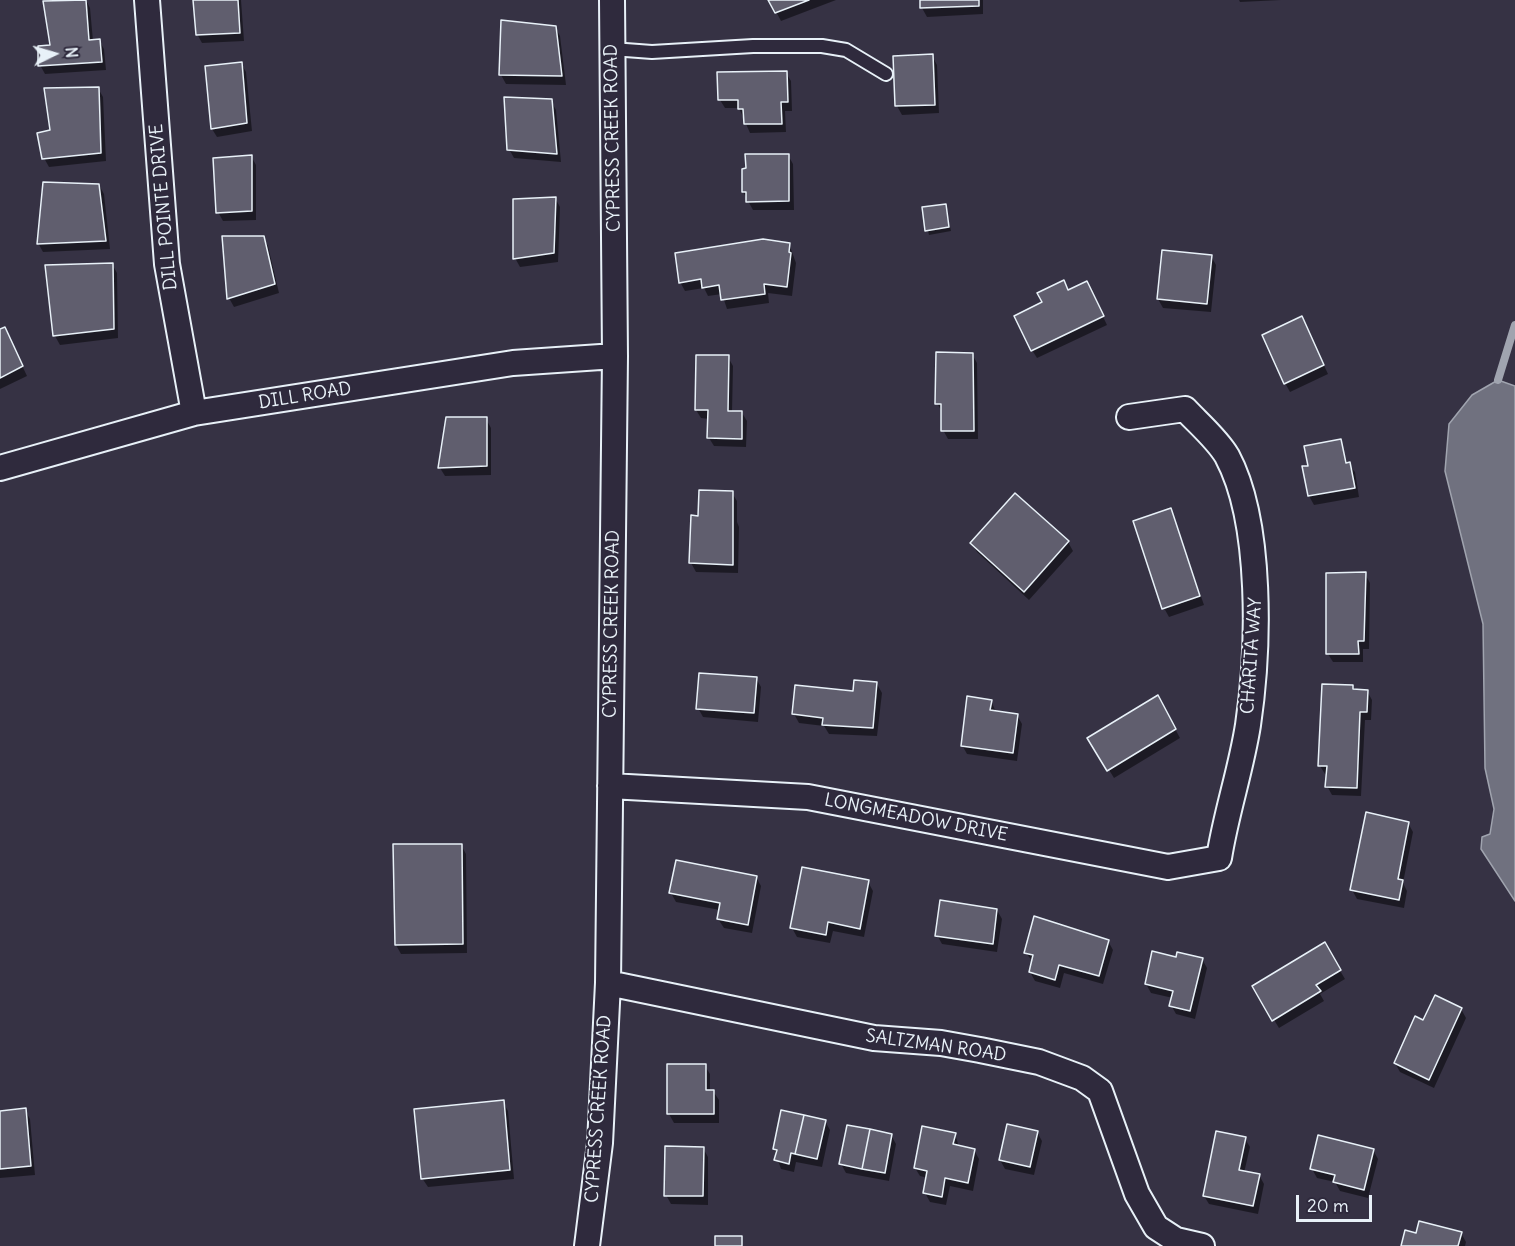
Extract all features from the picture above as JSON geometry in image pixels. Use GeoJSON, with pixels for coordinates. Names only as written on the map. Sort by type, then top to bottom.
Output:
{"type":"FeatureCollection","features":[{"type":"Feature","properties":{"kind":"street","name":"DILL POINTE DRIVE"},"geometry":{"type":"LineString","coordinates":[[147,0],[167,264],[194,413]]}},
{"type":"Feature","properties":{"kind":"street","name":"CYPRESS CREEK ROAD"},"geometry":{"type":"LineString","coordinates":[[587,1246],[600,1143],[608,983],[615,356],[612,0]]}},
{"type":"Feature","properties":{"kind":"street","name":"DILL ROAD"},"geometry":{"type":"LineString","coordinates":[[0,468],[194,413],[513,363],[615,356]]}},
{"type":"Feature","properties":{"kind":"street","name":"CHARITA WAY"},"geometry":{"type":"LineString","coordinates":[[1129,417],[1185,409],[1226,456],[1240,494],[1257,583],[1247,726],[1226,816],[1219,858]]}},
{"type":"Feature","properties":{"kind":"street","name":"LONGMEADOW DRIVE"},"geometry":{"type":"LineString","coordinates":[[610,786],[808,797],[1168,867],[1219,858]]}},
{"type":"Feature","properties":{"kind":"street","name":"SALTZMAN ROAD"},"geometry":{"type":"LineString","coordinates":[[608,983],[874,1038],[941,1043],[980,1050],[1039,1062],[1082,1078],[1100,1091],[1137,1194],[1156,1227],[1176,1240],[1202,1246]]}},
{"type":"Feature","properties":{"kind":"lane"},"geometry":{"type":"LineString","coordinates":[[612,49],[652,52],[753,46],[822,46],[846,50],[886,74]]}},
{"type":"Feature","properties":{"kind":"water"},"geometry":{"type":"Polygon","coordinates":[[[1498,380],[1515,386],[1515,901],[1481,849],[1482,837],[1490,834],[1494,809],[1485,768],[1483,624],[1445,471],[1449,424],[1472,395],[1498,380]]]}},
{"type":"Feature","properties":{"kind":"building"},"geometry":{"type":"Polygon","coordinates":[[[86,0],[89,40],[100,39],[102,62],[38,66],[38,46],[50,45],[43,1],[86,0]]]}},
{"type":"Feature","properties":{"kind":"building"},"geometry":{"type":"Polygon","coordinates":[[[193,0],[238,0],[240,33],[196,35],[193,0]]]}},
{"type":"Feature","properties":{"kind":"building"},"geometry":{"type":"Polygon","coordinates":[[[768,0],[809,0],[775,13],[768,0]]]}},
{"type":"Feature","properties":{"kind":"building"},"geometry":{"type":"Polygon","coordinates":[[[920,0],[979,0],[979,6],[920,8],[920,0]]]}},
{"type":"Feature","properties":{"kind":"building"},"geometry":{"type":"Polygon","coordinates":[[[501,20],[556,26],[562,76],[499,75],[501,20]]]}},
{"type":"Feature","properties":{"kind":"building"},"geometry":{"type":"Polygon","coordinates":[[[933,54],[935,105],[895,106],[893,56],[933,54]]]}},
{"type":"Feature","properties":{"kind":"building"},"geometry":{"type":"Polygon","coordinates":[[[242,62],[247,123],[211,129],[205,66],[242,62]]]}},
{"type":"Feature","properties":{"kind":"building"},"geometry":{"type":"Polygon","coordinates":[[[787,71],[788,102],[781,102],[782,124],[744,124],[743,109],[738,109],[738,100],[718,100],[717,72],[787,71]]]}},
{"type":"Feature","properties":{"kind":"building"},"geometry":{"type":"Polygon","coordinates":[[[99,87],[101,153],[42,159],[37,133],[50,130],[44,88],[99,87]]]}},
{"type":"Feature","properties":{"kind":"building"},"geometry":{"type":"Polygon","coordinates":[[[504,97],[552,99],[557,154],[507,150],[504,97]]]}},
{"type":"Feature","properties":{"kind":"building"},"geometry":{"type":"Polygon","coordinates":[[[745,154],[789,154],[789,201],[746,202],[746,192],[742,192],[742,169],[746,168],[745,154]]]}},
{"type":"Feature","properties":{"kind":"building"},"geometry":{"type":"Polygon","coordinates":[[[252,155],[252,211],[216,213],[213,158],[252,155]]]}},
{"type":"Feature","properties":{"kind":"building"},"geometry":{"type":"Polygon","coordinates":[[[43,182],[99,184],[106,241],[37,244],[43,182]]]}},
{"type":"Feature","properties":{"kind":"building"},"geometry":{"type":"Polygon","coordinates":[[[556,197],[554,253],[513,259],[513,199],[556,197]]]}},
{"type":"Feature","properties":{"kind":"building"},"geometry":{"type":"Polygon","coordinates":[[[946,204],[949,227],[925,231],[922,207],[946,204]]]}},
{"type":"Feature","properties":{"kind":"building"},"geometry":{"type":"Polygon","coordinates":[[[222,236],[264,236],[275,284],[227,299],[222,236]]]}},
{"type":"Feature","properties":{"kind":"building"},"geometry":{"type":"Polygon","coordinates":[[[763,239],[790,243],[787,287],[764,284],[765,294],[721,300],[719,285],[702,288],[701,279],[679,283],[675,253],[763,239]]]}},
{"type":"Feature","properties":{"kind":"building"},"geometry":{"type":"Polygon","coordinates":[[[1162,250],[1212,255],[1207,304],[1157,299],[1162,250]]]}},
{"type":"Feature","properties":{"kind":"building"},"geometry":{"type":"Polygon","coordinates":[[[113,263],[114,329],[53,336],[45,265],[113,263]]]}},
{"type":"Feature","properties":{"kind":"building"},"geometry":{"type":"Polygon","coordinates":[[[1064,280],[1068,290],[1087,281],[1104,316],[1031,351],[1014,316],[1042,302],[1037,293],[1064,280]]]}},
{"type":"Feature","properties":{"kind":"building"},"geometry":{"type":"Polygon","coordinates":[[[1302,316],[1324,365],[1284,384],[1262,335],[1302,316]]]}},
{"type":"Feature","properties":{"kind":"building"},"geometry":{"type":"Polygon","coordinates":[[[5,327],[23,366],[0,378],[0,329],[5,327]]]}},
{"type":"Feature","properties":{"kind":"building"},"geometry":{"type":"Polygon","coordinates":[[[936,352],[973,353],[974,431],[941,431],[941,404],[935,404],[936,352]]]}},
{"type":"Feature","properties":{"kind":"building"},"geometry":{"type":"Polygon","coordinates":[[[696,355],[729,355],[728,411],[742,411],[742,439],[707,438],[708,410],[695,410],[696,355]]]}},
{"type":"Feature","properties":{"kind":"building"},"geometry":{"type":"Polygon","coordinates":[[[446,417],[487,417],[487,466],[438,468],[446,417]]]}},
{"type":"Feature","properties":{"kind":"building"},"geometry":{"type":"Polygon","coordinates":[[[1341,439],[1346,463],[1350,462],[1355,488],[1308,496],[1302,466],[1308,466],[1304,446],[1341,439]]]}},
{"type":"Feature","properties":{"kind":"building"},"geometry":{"type":"Polygon","coordinates":[[[699,490],[733,491],[733,565],[689,563],[691,515],[698,516],[699,490]]]}},
{"type":"Feature","properties":{"kind":"building"},"geometry":{"type":"Polygon","coordinates":[[[1015,493],[1069,541],[1024,592],[970,543],[1015,493]]]}},
{"type":"Feature","properties":{"kind":"building"},"geometry":{"type":"Polygon","coordinates":[[[1171,508],[1200,596],[1162,609],[1133,521],[1171,508]]]}},
{"type":"Feature","properties":{"kind":"building"},"geometry":{"type":"Polygon","coordinates":[[[1366,572],[1364,641],[1358,641],[1359,654],[1326,654],[1326,573],[1366,572]]]}},
{"type":"Feature","properties":{"kind":"building"},"geometry":{"type":"Polygon","coordinates":[[[699,673],[757,677],[754,713],[696,709],[699,673]]]}},
{"type":"Feature","properties":{"kind":"building"},"geometry":{"type":"Polygon","coordinates":[[[854,680],[877,682],[873,728],[822,725],[823,718],[792,714],[795,685],[853,691],[854,680]]]}},
{"type":"Feature","properties":{"kind":"building"},"geometry":{"type":"Polygon","coordinates":[[[1322,684],[1353,685],[1353,689],[1368,690],[1367,712],[1360,712],[1357,788],[1325,787],[1327,766],[1318,766],[1322,684]]]}},
{"type":"Feature","properties":{"kind":"building"},"geometry":{"type":"Polygon","coordinates":[[[1158,695],[1176,729],[1107,771],[1087,738],[1158,695]]]}},
{"type":"Feature","properties":{"kind":"building"},"geometry":{"type":"Polygon","coordinates":[[[967,696],[992,700],[990,710],[1018,714],[1013,753],[961,746],[967,696]]]}},
{"type":"Feature","properties":{"kind":"building"},"geometry":{"type":"Polygon","coordinates":[[[1366,812],[1409,822],[1398,879],[1403,880],[1399,900],[1350,890],[1366,812]]]}},
{"type":"Feature","properties":{"kind":"building"},"geometry":{"type":"Polygon","coordinates":[[[393,844],[462,844],[463,944],[395,945],[393,844]]]}},
{"type":"Feature","properties":{"kind":"building"},"geometry":{"type":"Polygon","coordinates":[[[676,860],[757,876],[748,925],[717,919],[720,903],[669,893],[676,860]]]}},
{"type":"Feature","properties":{"kind":"building"},"geometry":{"type":"Polygon","coordinates":[[[802,867],[869,880],[860,929],[828,922],[826,935],[790,928],[802,867]]]}},
{"type":"Feature","properties":{"kind":"building"},"geometry":{"type":"Polygon","coordinates":[[[940,900],[997,909],[993,944],[935,936],[940,900]]]}},
{"type":"Feature","properties":{"kind":"building"},"geometry":{"type":"Polygon","coordinates":[[[1034,916],[1109,940],[1099,976],[1059,965],[1055,980],[1029,972],[1033,955],[1024,953],[1034,916]]]}},
{"type":"Feature","properties":{"kind":"building"},"geometry":{"type":"Polygon","coordinates":[[[1325,942],[1341,970],[1316,985],[1321,991],[1272,1021],[1252,986],[1325,942]]]}},
{"type":"Feature","properties":{"kind":"building"},"geometry":{"type":"Polygon","coordinates":[[[1152,951],[1176,957],[1177,952],[1203,958],[1190,1011],[1169,1006],[1173,991],[1145,984],[1152,951]]]}},
{"type":"Feature","properties":{"kind":"building"},"geometry":{"type":"Polygon","coordinates":[[[1435,995],[1462,1008],[1429,1080],[1394,1063],[1415,1016],[1423,1020],[1435,995]]]}},
{"type":"Feature","properties":{"kind":"building"},"geometry":{"type":"Polygon","coordinates":[[[667,1064],[706,1064],[706,1090],[714,1090],[714,1114],[667,1114],[667,1064]]]}},
{"type":"Feature","properties":{"kind":"building"},"geometry":{"type":"Polygon","coordinates":[[[504,1100],[510,1170],[421,1179],[414,1109],[504,1100]]]}},
{"type":"Feature","properties":{"kind":"building"},"geometry":{"type":"Polygon","coordinates":[[[26,1108],[31,1166],[0,1169],[0,1111],[26,1108]]]}},
{"type":"Feature","properties":{"kind":"building"},"geometry":{"type":"Polygon","coordinates":[[[781,1110],[804,1115],[795,1154],[791,1153],[789,1164],[774,1160],[777,1150],[773,1149],[781,1110]]]}},
{"type":"Feature","properties":{"kind":"building"},"geometry":{"type":"Polygon","coordinates":[[[804,1115],[826,1120],[817,1159],[795,1154],[804,1115]]]}},
{"type":"Feature","properties":{"kind":"building"},"geometry":{"type":"Polygon","coordinates":[[[1007,1124],[1038,1131],[1030,1167],[999,1160],[1007,1124]]]}},
{"type":"Feature","properties":{"kind":"building"},"geometry":{"type":"Polygon","coordinates":[[[847,1125],[870,1129],[862,1169],[839,1164],[847,1125]]]}},
{"type":"Feature","properties":{"kind":"building"},"geometry":{"type":"Polygon","coordinates":[[[922,1126],[956,1133],[953,1144],[975,1149],[968,1183],[945,1178],[942,1197],[923,1193],[927,1171],[914,1168],[922,1126]]]}},
{"type":"Feature","properties":{"kind":"building"},"geometry":{"type":"Polygon","coordinates":[[[870,1129],[892,1134],[885,1173],[862,1169],[870,1129]]]}},
{"type":"Feature","properties":{"kind":"building"},"geometry":{"type":"Polygon","coordinates":[[[1216,1131],[1246,1137],[1239,1170],[1260,1174],[1253,1206],[1203,1196],[1216,1131]]]}},
{"type":"Feature","properties":{"kind":"building"},"geometry":{"type":"Polygon","coordinates":[[[1318,1135],[1374,1149],[1364,1190],[1333,1182],[1335,1175],[1310,1169],[1318,1135]]]}},
{"type":"Feature","properties":{"kind":"building"},"geometry":{"type":"Polygon","coordinates":[[[665,1146],[704,1147],[703,1196],[664,1196],[665,1146]]]}},
{"type":"Feature","properties":{"kind":"building"},"geometry":{"type":"Polygon","coordinates":[[[1419,1221],[1462,1232],[1458,1246],[1401,1246],[1405,1230],[1416,1233],[1419,1221]]]}},
{"type":"Feature","properties":{"kind":"building"},"geometry":{"type":"Polygon","coordinates":[[[715,1236],[742,1236],[742,1246],[715,1246],[715,1236]]]}},
{"type":"Feature","properties":{"kind":"waterway"},"geometry":{"type":"LineString","coordinates":[[1498,380],[1515,325]]}}]}
